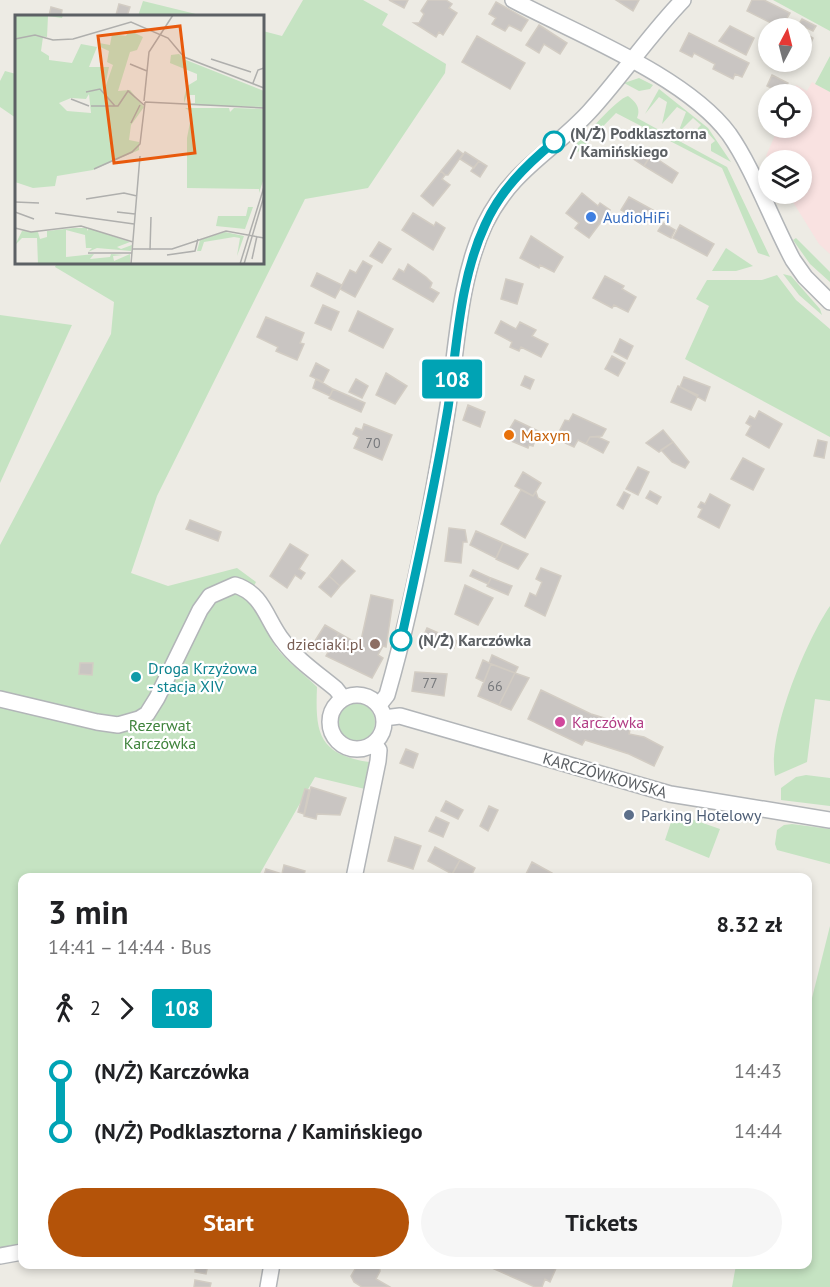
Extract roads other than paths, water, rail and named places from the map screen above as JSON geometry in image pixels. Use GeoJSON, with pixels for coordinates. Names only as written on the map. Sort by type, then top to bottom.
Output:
{"type":"FeatureCollection","features":[{"type":"Feature","properties":{"kind":"street"},"geometry":{"type":"LineString","coordinates":[[513,0],[631,60],[699,103],[724,129],[737,147],[793,260],[810,283],[829,299]]}},
{"type":"Feature","properties":{"kind":"street"},"geometry":{"type":"LineString","coordinates":[[381,711],[362,695],[343,698],[332,711],[330,720],[334,737],[340,743],[354,749],[368,747],[374,743],[383,730],[381,711],[389,688],[413,586],[447,409],[469,273],[485,224],[511,182],[589,113],[682,0]]}},
{"type":"Feature","properties":{"kind":"street"},"geometry":{"type":"LineString","coordinates":[[0,699],[97,722],[118,725],[139,719],[147,714],[157,698],[200,610],[210,596],[235,585],[245,588],[258,598],[282,641],[343,698]]}},
{"type":"Feature","properties":{"kind":"street","name":"KARCZÓWKOWSKA"},"geometry":{"type":"LineString","coordinates":[[381,711],[670,794],[830,820]]}},
{"type":"Feature","properties":{"kind":"street"},"geometry":{"type":"LineString","coordinates":[[355,873],[378,761],[379,750],[374,743]]}},
{"type":"Feature","properties":{"kind":"street"},"geometry":{"type":"LineString","coordinates":[[0,1256],[18,1253]]}},
{"type":"Feature","properties":{"kind":"street"},"geometry":{"type":"LineString","coordinates":[[268,1287],[271,1269]]}},
{"type":"Feature","properties":{"kind":"place","name":"(N/Ż) Podklasztorna / Kamińskiego"},"geometry":{"type":"Point","coordinates":[554,142]}},
{"type":"Feature","properties":{"kind":"place","name":"AudioHiFi"},"geometry":{"type":"Point","coordinates":[591,217]}},
{"type":"Feature","properties":{"kind":"place","name":"Maxym"},"geometry":{"type":"Point","coordinates":[509,435]}},
{"type":"Feature","properties":{"kind":"place","name":"(N/Ż) Karczówka"},"geometry":{"type":"Point","coordinates":[401,640]}},
{"type":"Feature","properties":{"kind":"place","name":"dzieciaki.pl"},"geometry":{"type":"Point","coordinates":[375,644]}},
{"type":"Feature","properties":{"kind":"place","name":"Droga Krzyżowa - stacja XIV"},"geometry":{"type":"Point","coordinates":[136,677]}},
{"type":"Feature","properties":{"kind":"place","name":"Karczówka"},"geometry":{"type":"Point","coordinates":[560,722]}},
{"type":"Feature","properties":{"kind":"place","name":"Parking Hotelowy"},"geometry":{"type":"Point","coordinates":[629,815]}},
{"type":"Feature","properties":{"kind":"park label","name":"Rezerwat Karczówka"},"geometry":{"type":"Point","coordinates":[160,734]}}]}
